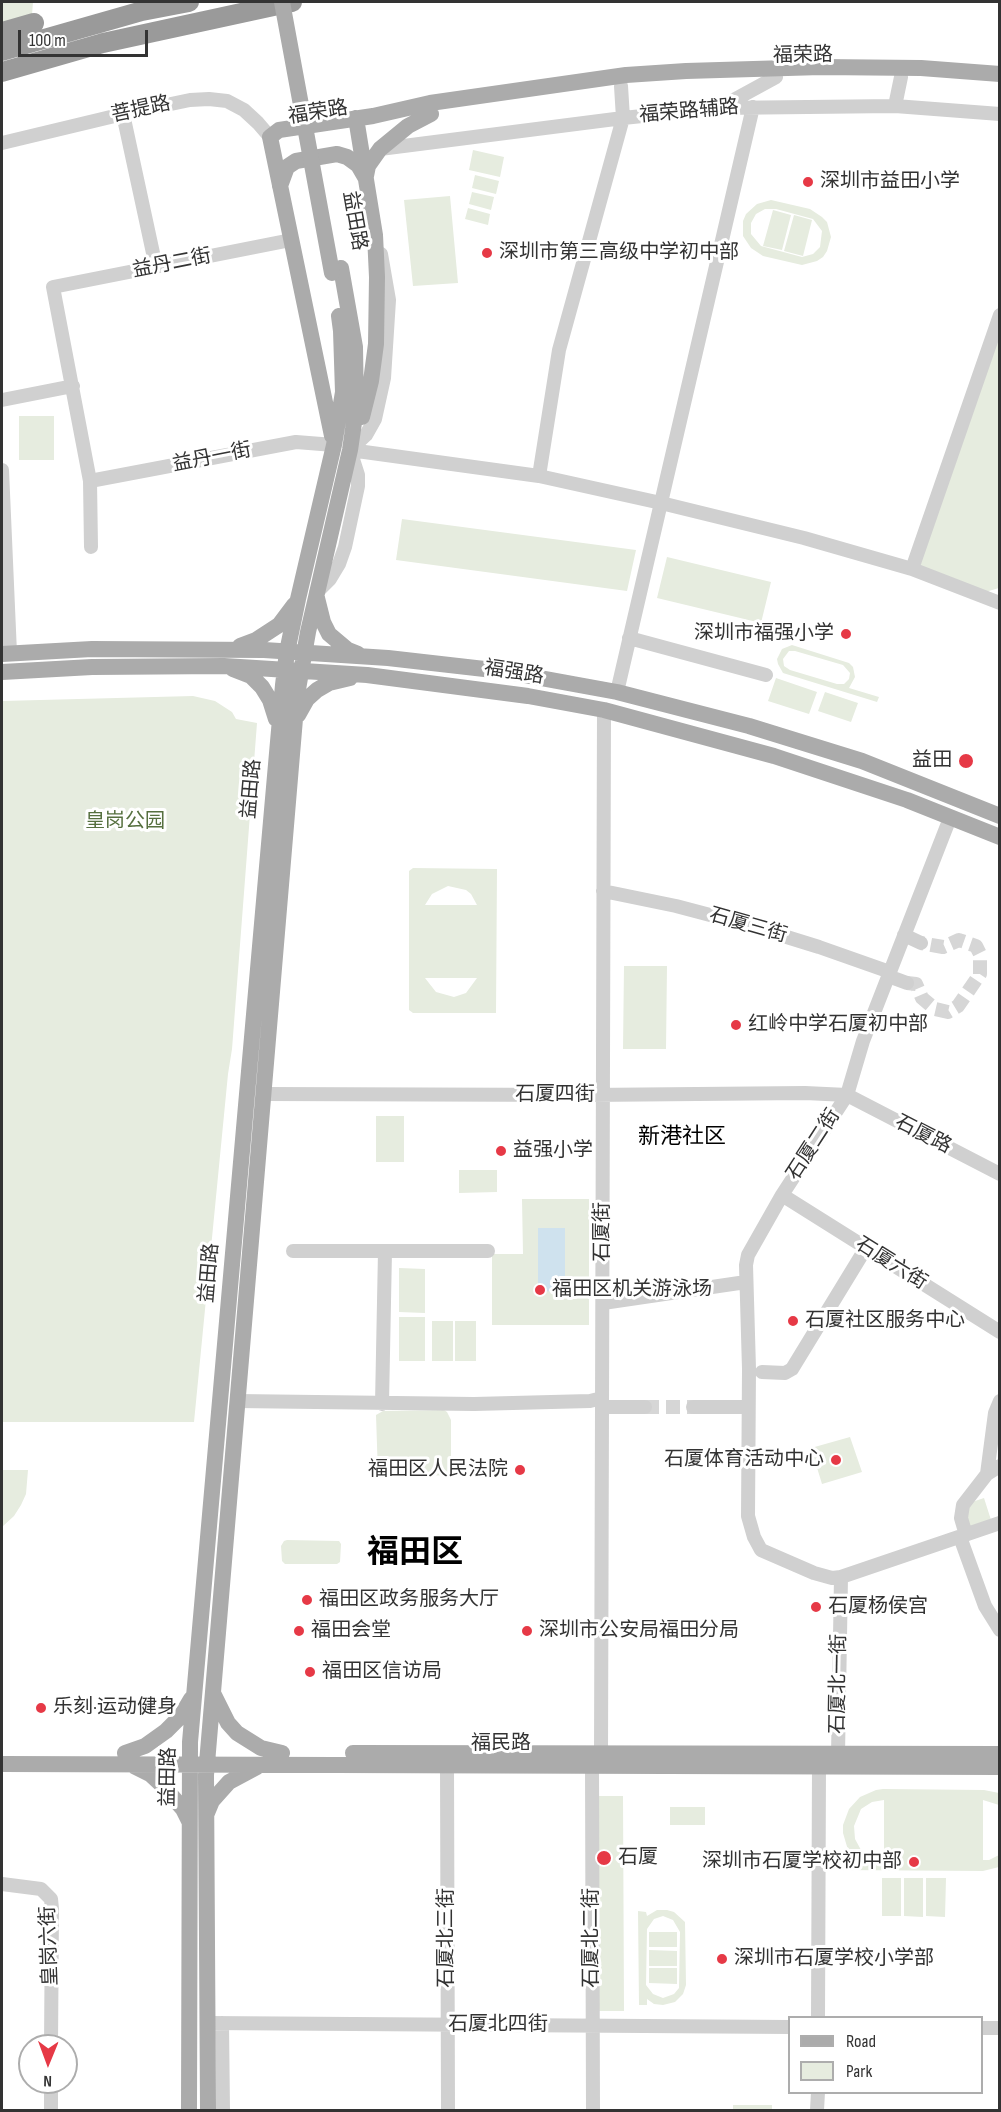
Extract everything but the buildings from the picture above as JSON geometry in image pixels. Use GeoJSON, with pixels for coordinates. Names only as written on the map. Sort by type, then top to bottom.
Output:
{"type":"FeatureCollection","features":[{"type":"Feature","properties":{"kind":"highway"},"geometry":{"type":"LineString","coordinates":[[2,51],[131,14],[189,2]]}},
{"type":"Feature","properties":{"kind":"highway"},"geometry":{"type":"LineString","coordinates":[[2,72],[52,56],[197,21],[292,2]]}},
{"type":"Feature","properties":{"kind":"highway"},"geometry":{"type":"LineString","coordinates":[[2,32],[34,23]]}},
{"type":"Feature","properties":{"kind":"highway"},"geometry":{"type":"LineString","coordinates":[[2,78],[52,56]]}},
{"type":"Feature","properties":{"kind":"main road","name":"益田路"},"geometry":{"type":"LineString","coordinates":[[208,2110],[215,2023],[197,1821],[189,1759],[195,1687],[279,732],[293,670],[304,653],[350,450],[356,409],[355,347],[336,270],[282,2]]}},
{"type":"Feature","properties":{"kind":"main road","name":"益田路"},"geometry":{"type":"LineString","coordinates":[[189,2110],[197,1821],[207,1759],[213,1692],[295,725],[293,670],[287,652],[334,445],[343,392],[336,270],[292,2]]}},
{"type":"Feature","properties":{"kind":"main road","name":"福荣路"},"geometry":{"type":"LineString","coordinates":[[270,137],[280,140],[357,123],[430,103],[626,75],[821,67],[921,68],[999,74]]}},
{"type":"Feature","properties":{"kind":"main road","name":"福荣路"},"geometry":{"type":"LineString","coordinates":[[357,123],[621,86],[689,81],[901,78],[999,84]]}},
{"type":"Feature","properties":{"kind":"main road"},"geometry":{"type":"LineString","coordinates":[[366,177],[369,166],[380,149],[408,126],[431,114]]}},
{"type":"Feature","properties":{"kind":"main road","name":"益田路"},"geometry":{"type":"LineString","coordinates":[[350,450],[365,408],[376,344],[375,235],[357,123]]}},
{"type":"Feature","properties":{"kind":"main road","name":"益田路"},"geometry":{"type":"LineString","coordinates":[[270,137],[334,445]]}},
{"type":"Feature","properties":{"kind":"main road"},"geometry":{"type":"LineString","coordinates":[[280,186],[287,167],[296,161],[337,154],[347,157],[358,165],[366,177]]}},
{"type":"Feature","properties":{"kind":"main road"},"geometry":{"type":"LineString","coordinates":[[316,593],[323,622],[329,634],[348,650],[370,657]]}},
{"type":"Feature","properties":{"kind":"main road"},"geometry":{"type":"LineString","coordinates":[[279,732],[276,714],[262,687],[226,658],[270,632],[289,613],[298,599]]}},
{"type":"Feature","properties":{"kind":"main road","name":"福强路"},"geometry":{"type":"LineString","coordinates":[[6,653],[92,649],[226,658],[293,670],[367,675],[469,687],[604,710],[774,756],[864,784],[999,837]]}},
{"type":"Feature","properties":{"kind":"main road","name":"福强路"},"geometry":{"type":"LineString","coordinates":[[2,672],[287,652],[469,666],[616,692],[704,713],[803,742],[918,782],[999,816]]}},
{"type":"Feature","properties":{"kind":"main road"},"geometry":{"type":"LineString","coordinates":[[295,725],[300,709],[317,690],[329,683],[367,675]]}},
{"type":"Feature","properties":{"kind":"main road"},"geometry":{"type":"LineString","coordinates":[[195,1687],[188,1705],[172,1726],[125,1759],[160,1782],[197,1821],[229,1782],[249,1770],[277,1759]]}},
{"type":"Feature","properties":{"kind":"main road"},"geometry":{"type":"LineString","coordinates":[[213,1692],[228,1723],[237,1733],[277,1759]]}},
{"type":"Feature","properties":{"kind":"main road","name":"福民路"},"geometry":{"type":"LineString","coordinates":[[2,1753],[125,1759]]}},
{"type":"Feature","properties":{"kind":"main road","name":"福民路"},"geometry":{"type":"LineString","coordinates":[[277,1759],[447,1765],[838,1755],[999,1754]]}},
{"type":"Feature","properties":{"kind":"main road","name":"福民路"},"geometry":{"type":"LineString","coordinates":[[2,1764],[125,1759],[277,1759],[597,1760],[819,1766],[999,1767]]}},
{"type":"Feature","properties":{"kind":"street"},"geometry":{"type":"LineString","coordinates":[[720,108],[776,78]]}},
{"type":"Feature","properties":{"kind":"street"},"geometry":{"type":"LineString","coordinates":[[895,106],[901,78]]}},
{"type":"Feature","properties":{"kind":"street"},"geometry":{"type":"LineString","coordinates":[[539,476],[559,350],[623,118],[621,86]]}},
{"type":"Feature","properties":{"kind":"street","name":"菩提路"},"geometry":{"type":"LineString","coordinates":[[2,143],[123,114],[190,100],[209,99],[227,101],[244,110],[270,137]]}},
{"type":"Feature","properties":{"kind":"street","name":"福荣路辅路"},"geometry":{"type":"LineString","coordinates":[[380,149],[720,108],[895,106],[999,114]]}},
{"type":"Feature","properties":{"kind":"street"},"geometry":{"type":"LineString","coordinates":[[616,692],[753,107]]}},
{"type":"Feature","properties":{"kind":"street"},"geometry":{"type":"LineString","coordinates":[[123,114],[156,267]]}},
{"type":"Feature","properties":{"kind":"street","name":"益丹二街"},"geometry":{"type":"LineString","coordinates":[[73,386],[53,287],[291,240]]}},
{"type":"Feature","properties":{"kind":"street"},"geometry":{"type":"LineString","coordinates":[[912,569],[999,315]]}},
{"type":"Feature","properties":{"kind":"street"},"geometry":{"type":"LineString","coordinates":[[2,400],[73,386],[90,481],[91,547]]}},
{"type":"Feature","properties":{"kind":"street","name":"益丹一街"},"geometry":{"type":"LineString","coordinates":[[90,481],[296,442],[334,445]]}},
{"type":"Feature","properties":{"kind":"street"},"geometry":{"type":"LineString","coordinates":[[350,450],[539,476],[661,503],[804,538],[912,569],[999,603]]}},
{"type":"Feature","properties":{"kind":"street"},"geometry":{"type":"LineString","coordinates":[[2,470],[6,653]]}},
{"type":"Feature","properties":{"kind":"street"},"geometry":{"type":"LineString","coordinates":[[629,638],[766,675]]}},
{"type":"Feature","properties":{"kind":"street","name":"石厦街"},"geometry":{"type":"LineString","coordinates":[[597,1760],[603,1303],[604,710]]}},
{"type":"Feature","properties":{"kind":"street","name":"石厦二街"},"geometry":{"type":"LineString","coordinates":[[841,1577],[832,1578],[813,1573],[763,1551],[758,1546],[751,1528],[748,1516],[746,1265],[750,1250],[782,1195],[847,1095],[862,1041],[950,818]]}},
{"type":"Feature","properties":{"kind":"street","name":"石厦三街"},"geometry":{"type":"LineString","coordinates":[[603,891],[676,906],[748,925],[819,947],[907,983]]}},
{"type":"Feature","properties":{"kind":"street"},"geometry":{"type":"LineString","coordinates":[[904,935],[921,943]]}},
{"type":"Feature","properties":{"kind":"street","name":"石厦四街"},"geometry":{"type":"LineString","coordinates":[[264,1094],[805,1093],[847,1095]]}},
{"type":"Feature","properties":{"kind":"street","name":"石厦路"},"geometry":{"type":"LineString","coordinates":[[847,1095],[999,1174]]}},
{"type":"Feature","properties":{"kind":"street","name":"石厦六街"},"geometry":{"type":"LineString","coordinates":[[782,1195],[999,1332]]}},
{"type":"Feature","properties":{"kind":"street"},"geometry":{"type":"LineString","coordinates":[[293,1251],[488,1251]]}},
{"type":"Feature","properties":{"kind":"street"},"geometry":{"type":"LineString","coordinates":[[382,1404],[385,1251]]}},
{"type":"Feature","properties":{"kind":"street"},"geometry":{"type":"LineString","coordinates":[[762,1372],[785,1373],[792,1369],[861,1256]]}},
{"type":"Feature","properties":{"kind":"street"},"geometry":{"type":"LineString","coordinates":[[603,1303],[746,1282]]}},
{"type":"Feature","properties":{"kind":"street"},"geometry":{"type":"LineString","coordinates":[[237,1401],[382,1404],[596,1401],[645,1407]]}},
{"type":"Feature","properties":{"kind":"street"},"geometry":{"type":"LineString","coordinates":[[987,1474],[995,1413],[999,1401]]}},
{"type":"Feature","properties":{"kind":"street"},"geometry":{"type":"LineString","coordinates":[[693,1407],[748,1407]]}},
{"type":"Feature","properties":{"kind":"street"},"geometry":{"type":"LineString","coordinates":[[999,1466],[987,1474],[961,1509],[963,1536],[985,1606],[999,1630]]}},
{"type":"Feature","properties":{"kind":"street"},"geometry":{"type":"LineString","coordinates":[[841,1577],[999,1523]]}},
{"type":"Feature","properties":{"kind":"street","name":"石厦北一街"},"geometry":{"type":"LineString","coordinates":[[838,1755],[841,1577]]}},
{"type":"Feature","properties":{"kind":"street","name":"石厦北二街"},"geometry":{"type":"LineString","coordinates":[[593,2110],[592,2025],[597,1760]]}},
{"type":"Feature","properties":{"kind":"street","name":"石厦北三街"},"geometry":{"type":"LineString","coordinates":[[447,1765],[448,2110]]}},
{"type":"Feature","properties":{"kind":"street"},"geometry":{"type":"LineString","coordinates":[[818,2016],[819,1766]]}},
{"type":"Feature","properties":{"kind":"street","name":"皇岗六街"},"geometry":{"type":"LineString","coordinates":[[2,1884],[40,1889],[51,1899],[51,2034]]}},
{"type":"Feature","properties":{"kind":"street"},"geometry":{"type":"LineString","coordinates":[[215,2023],[223,2110]]}},
{"type":"Feature","properties":{"kind":"street","name":"石厦北四街"},"geometry":{"type":"LineString","coordinates":[[215,2023],[788,2027]]}},
{"type":"Feature","properties":{"kind":"street"},"geometry":{"type":"LineString","coordinates":[[983,2028],[999,2028]]}},
{"type":"Feature","properties":{"kind":"street"},"geometry":{"type":"LineString","coordinates":[[51,2094],[51,2110]]}},
{"type":"Feature","properties":{"kind":"street"},"geometry":{"type":"LineString","coordinates":[[818,2094],[818,2110]]}},
{"type":"Feature","properties":{"kind":"green space"},"geometry":{"type":"Polygon","coordinates":[[[2,2],[33,2],[32,15],[2,23],[2,2]]]}},
{"type":"Feature","properties":{"kind":"green space"},"geometry":{"type":"Polygon","coordinates":[[[473,150],[504,157],[500,177],[469,170],[473,150]]]}},
{"type":"Feature","properties":{"kind":"green space"},"geometry":{"type":"Polygon","coordinates":[[[475,175],[499,181],[496,194],[472,188],[475,175]]]}},
{"type":"Feature","properties":{"kind":"green space"},"geometry":{"type":"Polygon","coordinates":[[[472,192],[494,197],[491,210],[469,204],[472,192]]]}},
{"type":"Feature","properties":{"kind":"green space"},"geometry":{"type":"Polygon","coordinates":[[[450,196],[458,283],[413,286],[404,200],[450,196]]]}},
{"type":"Feature","properties":{"kind":"green space"},"geometry":{"type":"Polygon","coordinates":[[[771,200],[810,209],[822,217],[827,222],[831,237],[823,257],[802,265],[763,256],[751,248],[743,236],[743,221],[746,214],[757,204],[771,200]],[[765,209],[756,214],[751,223],[751,234],[761,246],[802,257],[813,254],[820,247],[822,231],[813,219],[776,209],[765,209]]]}},
{"type":"Feature","properties":{"kind":"green space"},"geometry":{"type":"Polygon","coordinates":[[[468,208],[490,214],[488,225],[465,219],[468,208]]]}},
{"type":"Feature","properties":{"kind":"green space"},"geometry":{"type":"Polygon","coordinates":[[[773,210],[791,215],[782,250],[763,246],[773,210]]]}},
{"type":"Feature","properties":{"kind":"green space"},"geometry":{"type":"Polygon","coordinates":[[[794,215],[812,220],[803,256],[784,251],[794,215]]]}},
{"type":"Feature","properties":{"kind":"green space"},"geometry":{"type":"Polygon","coordinates":[[[999,340],[999,588],[982,593],[920,566],[990,346],[999,340]]]}},
{"type":"Feature","properties":{"kind":"green space"},"geometry":{"type":"Polygon","coordinates":[[[19,416],[54,416],[54,460],[19,460],[19,416]]]}},
{"type":"Feature","properties":{"kind":"green space"},"geometry":{"type":"Polygon","coordinates":[[[402,519],[636,550],[627,591],[396,560],[402,519]]]}},
{"type":"Feature","properties":{"kind":"green space"},"geometry":{"type":"Polygon","coordinates":[[[667,557],[771,582],[761,623],[657,598],[667,557]]]}},
{"type":"Feature","properties":{"kind":"green space"},"geometry":{"type":"Polygon","coordinates":[[[792,645],[849,663],[853,667],[855,677],[849,688],[879,697],[877,702],[783,673],[777,659],[782,649],[792,645]],[[789,651],[783,659],[784,666],[790,670],[837,684],[844,684],[849,679],[850,673],[843,665],[789,651]]]}},
{"type":"Feature","properties":{"kind":"green space"},"geometry":{"type":"Polygon","coordinates":[[[776,678],[817,692],[809,714],[768,701],[776,678]]]}},
{"type":"Feature","properties":{"kind":"green space"},"geometry":{"type":"Polygon","coordinates":[[[825,692],[858,703],[851,722],[818,711],[825,692]]]}},
{"type":"Feature","properties":{"kind":"green space","name":"皇岗公园"},"geometry":{"type":"Polygon","coordinates":[[[193,696],[215,701],[232,712],[236,719],[257,723],[232,1049],[194,1422],[2,1422],[2,701],[193,696]]]}},
{"type":"Feature","properties":{"kind":"green space"},"geometry":{"type":"Polygon","coordinates":[[[413,868],[497,869],[496,1013],[413,1013],[409,1010],[409,871],[413,868]],[[448,886],[432,894],[425,905],[477,905],[466,890],[448,886]],[[425,978],[436,992],[454,997],[466,993],[477,978],[425,978]]]}},
{"type":"Feature","properties":{"kind":"green space"},"geometry":{"type":"Polygon","coordinates":[[[624,966],[667,966],[666,1049],[623,1049],[624,966]]]}},
{"type":"Feature","properties":{"kind":"green space"},"geometry":{"type":"Polygon","coordinates":[[[376,1116],[404,1116],[404,1162],[376,1162],[376,1116]]]}},
{"type":"Feature","properties":{"kind":"green space"},"geometry":{"type":"Polygon","coordinates":[[[459,1170],[497,1170],[497,1192],[459,1193],[459,1170]]]}},
{"type":"Feature","properties":{"kind":"green space","name":"福田区机关游泳场"},"geometry":{"type":"Polygon","coordinates":[[[522,1199],[589,1199],[589,1325],[492,1325],[492,1254],[523,1254],[522,1199]]]}},
{"type":"Feature","properties":{"kind":"green space"},"geometry":{"type":"Polygon","coordinates":[[[399,1268],[425,1269],[425,1313],[399,1312],[399,1268]]]}},
{"type":"Feature","properties":{"kind":"green space"},"geometry":{"type":"Polygon","coordinates":[[[399,1317],[425,1317],[425,1361],[399,1361],[399,1317]]]}},
{"type":"Feature","properties":{"kind":"green space"},"geometry":{"type":"Polygon","coordinates":[[[432,1321],[453,1321],[453,1361],[432,1361],[432,1321]]]}},
{"type":"Feature","properties":{"kind":"green space"},"geometry":{"type":"Polygon","coordinates":[[[455,1321],[476,1321],[476,1361],[455,1361],[455,1321]]]}},
{"type":"Feature","properties":{"kind":"green space"},"geometry":{"type":"Polygon","coordinates":[[[444,1410],[451,1420],[451,1467],[447,1475],[385,1478],[378,1475],[376,1415],[383,1411],[444,1410]]]}},
{"type":"Feature","properties":{"kind":"green space","name":"石厦体育活动中心"},"geometry":{"type":"Polygon","coordinates":[[[850,1437],[862,1472],[822,1484],[811,1448],[850,1437]]]}},
{"type":"Feature","properties":{"kind":"green space"},"geometry":{"type":"Polygon","coordinates":[[[2,1470],[28,1470],[26,1494],[21,1505],[14,1516],[2,1527],[2,1470]]]}},
{"type":"Feature","properties":{"kind":"green space"},"geometry":{"type":"Polygon","coordinates":[[[984,1498],[991,1520],[967,1528],[969,1503],[984,1498]]]}},
{"type":"Feature","properties":{"kind":"green space"},"geometry":{"type":"Polygon","coordinates":[[[287,1540],[339,1541],[341,1544],[340,1562],[337,1564],[285,1564],[282,1561],[281,1546],[287,1540]]]}},
{"type":"Feature","properties":{"kind":"green space"},"geometry":{"type":"Polygon","coordinates":[[[876,1790],[984,1790],[999,1793],[999,1805],[983,1800],[983,1860],[999,1855],[999,1867],[983,1871],[836,1870],[836,1859],[856,1859],[848,1850],[843,1833],[843,1825],[849,1809],[860,1797],[876,1790]],[[884,1800],[872,1802],[861,1809],[854,1826],[855,1839],[861,1850],[871,1857],[884,1859],[884,1800]]]}},
{"type":"Feature","properties":{"kind":"green space"},"geometry":{"type":"Polygon","coordinates":[[[596,1796],[623,1796],[624,2011],[598,2011],[596,1796]]]}},
{"type":"Feature","properties":{"kind":"green space"},"geometry":{"type":"Polygon","coordinates":[[[670,1807],[705,1807],[705,1825],[670,1825],[670,1807]]]}},
{"type":"Feature","properties":{"kind":"green space"},"geometry":{"type":"Polygon","coordinates":[[[882,1878],[901,1878],[901,1916],[882,1916],[882,1878]]]}},
{"type":"Feature","properties":{"kind":"green space"},"geometry":{"type":"Polygon","coordinates":[[[904,1878],[923,1878],[923,1917],[904,1916],[904,1878]]]}},
{"type":"Feature","properties":{"kind":"green space"},"geometry":{"type":"Polygon","coordinates":[[[926,1878],[946,1878],[945,1917],[926,1916],[926,1878]]]}},
{"type":"Feature","properties":{"kind":"green space"},"geometry":{"type":"Polygon","coordinates":[[[657,1910],[667,1910],[674,1912],[685,1922],[686,1985],[683,1994],[675,2002],[663,2005],[654,2004],[647,1999],[647,2005],[639,2005],[638,1911],[646,1912],[647,1916],[657,1910]],[[663,1916],[654,1919],[647,1929],[646,1985],[653,1994],[663,1998],[674,1994],[679,1988],[680,1932],[673,1920],[663,1916]]]}},
{"type":"Feature","properties":{"kind":"green space"},"geometry":{"type":"Polygon","coordinates":[[[649,1932],[677,1932],[677,1947],[649,1947],[649,1932]]]}},
{"type":"Feature","properties":{"kind":"green space"},"geometry":{"type":"Polygon","coordinates":[[[649,1950],[677,1951],[677,1966],[649,1966],[649,1950]]]}},
{"type":"Feature","properties":{"kind":"green space"},"geometry":{"type":"Polygon","coordinates":[[[649,1968],[677,1968],[677,1984],[649,1983],[649,1968]]]}},
{"type":"Feature","properties":{"kind":"green space"},"geometry":{"type":"Polygon","coordinates":[[[733,2105],[772,2105],[772,2110],[733,2110],[733,2105]]]}},
{"type":"Feature","properties":{"kind":"water","name":"福田区机关游泳场"},"geometry":{"type":"Polygon","coordinates":[[[538,1228],[565,1228],[565,1292],[538,1291],[538,1228]]]}},
{"type":"Feature","properties":{"kind":"tunnel"},"geometry":{"type":"LineString","coordinates":[[907,983],[916,984],[922,998],[935,1009],[948,1012],[958,1006],[980,974],[980,954],[976,946],[959,940],[943,947],[921,943]]}},
{"type":"Feature","properties":{"kind":"tunnel"},"geometry":{"type":"LineString","coordinates":[[645,1407],[693,1407]]}},
{"type":"Feature","properties":{"kind":"place","name":"深圳市益田小学"},"geometry":{"type":"Point","coordinates":[808,182]}},
{"type":"Feature","properties":{"kind":"place","name":"深圳市第三高级中学初中部"},"geometry":{"type":"Point","coordinates":[487,253]}},
{"type":"Feature","properties":{"kind":"place","name":"深圳市福强小学"},"geometry":{"type":"Point","coordinates":[846,634]}},
{"type":"Feature","properties":{"kind":"place","name":"益田"},"geometry":{"type":"Point","coordinates":[966,761]}},
{"type":"Feature","properties":{"kind":"place","name":"红岭中学石厦初中部"},"geometry":{"type":"Point","coordinates":[736,1025]}},
{"type":"Feature","properties":{"kind":"place","name":"益强小学"},"geometry":{"type":"Point","coordinates":[501,1151]}},
{"type":"Feature","properties":{"kind":"place","name":"福田区机关游泳场"},"geometry":{"type":"Point","coordinates":[540,1290]}},
{"type":"Feature","properties":{"kind":"place","name":"石厦社区服务中心"},"geometry":{"type":"Point","coordinates":[793,1321]}},
{"type":"Feature","properties":{"kind":"place","name":"石厦体育活动中心"},"geometry":{"type":"Point","coordinates":[836,1460]}},
{"type":"Feature","properties":{"kind":"place","name":"福田区人民法院"},"geometry":{"type":"Point","coordinates":[520,1470]}},
{"type":"Feature","properties":{"kind":"place","name":"福田区政务服务大厅"},"geometry":{"type":"Point","coordinates":[307,1600]}},
{"type":"Feature","properties":{"kind":"place","name":"石厦杨侯宫"},"geometry":{"type":"Point","coordinates":[816,1607]}},
{"type":"Feature","properties":{"kind":"place","name":"福田会堂"},"geometry":{"type":"Point","coordinates":[299,1631]}},
{"type":"Feature","properties":{"kind":"place","name":"深圳市公安局福田分局"},"geometry":{"type":"Point","coordinates":[527,1631]}},
{"type":"Feature","properties":{"kind":"place","name":"福田区信访局"},"geometry":{"type":"Point","coordinates":[310,1672]}},
{"type":"Feature","properties":{"kind":"place","name":"乐刻·运动健身"},"geometry":{"type":"Point","coordinates":[41,1708]}},
{"type":"Feature","properties":{"kind":"place","name":"石厦"},"geometry":{"type":"Point","coordinates":[604,1858]}},
{"type":"Feature","properties":{"kind":"place","name":"深圳市石厦学校初中部"},"geometry":{"type":"Point","coordinates":[914,1862]}},
{"type":"Feature","properties":{"kind":"place","name":"深圳市石厦学校小学部"},"geometry":{"type":"Point","coordinates":[722,1959]}},
{"type":"Feature","properties":{"kind":"district","name":"新港社区"},"geometry":{"type":"Point","coordinates":[682,1137]}},
{"type":"Feature","properties":{"kind":"district","name":"福田区"},"geometry":{"type":"Point","coordinates":[415,1554]}}]}
